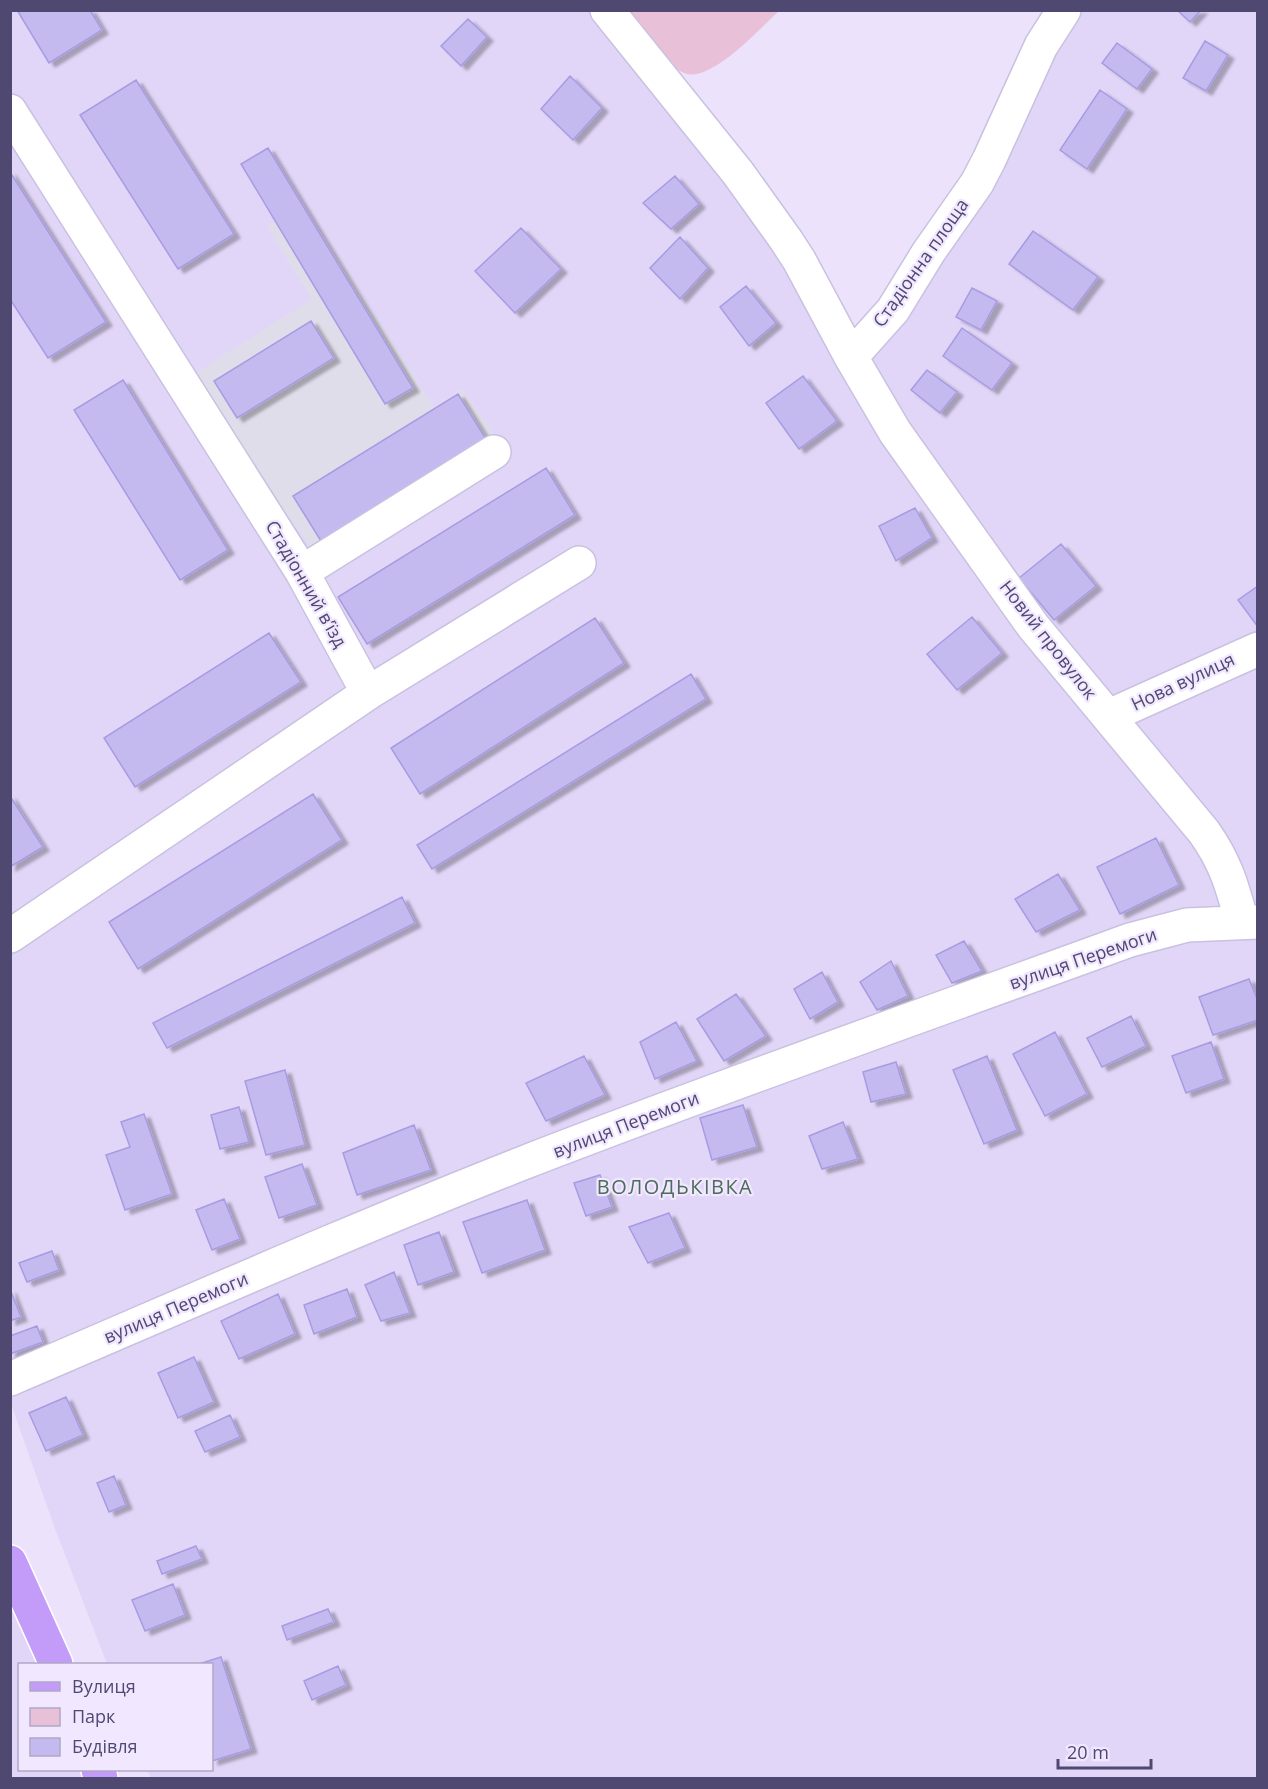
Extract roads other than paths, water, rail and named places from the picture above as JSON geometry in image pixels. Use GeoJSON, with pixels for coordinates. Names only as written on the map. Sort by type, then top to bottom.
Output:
{"type":"FeatureCollection","features":[{"type":"Feature","properties":{"kind":"main road"},"geometry":{"type":"LineString","coordinates":[[10,1562],[55,1663]]}},
{"type":"Feature","properties":{"kind":"street"},"geometry":{"type":"LineString","coordinates":[[606,10],[696,119],[767,213],[799,260],[851,357]]}},
{"type":"Feature","properties":{"kind":"street","name":"Стадіонна площа"},"geometry":{"type":"LineString","coordinates":[[851,357],[893,310],[946,226],[972,191],[989,160],[1041,46],[1064,10]]}},
{"type":"Feature","properties":{"kind":"street","name":"Стадіонний в’їзд"},"geometry":{"type":"LineString","coordinates":[[10,111],[302,572],[368,693]]}},
{"type":"Feature","properties":{"kind":"street","name":"Новий провулок"},"geometry":{"type":"LineString","coordinates":[[851,357],[895,432],[1033,626],[1191,815],[1215,847],[1250,922]]}},
{"type":"Feature","properties":{"kind":"street"},"geometry":{"type":"LineString","coordinates":[[302,572],[494,452]]}},
{"type":"Feature","properties":{"kind":"street"},"geometry":{"type":"LineString","coordinates":[[10,936],[368,693],[579,563]]}},
{"type":"Feature","properties":{"kind":"street","name":"Нова вулиця"},"geometry":{"type":"LineString","coordinates":[[1109,716],[1257,649]]}},
{"type":"Feature","properties":{"kind":"street","name":"вулиця Перемоги"},"geometry":{"type":"LineString","coordinates":[[10,1379],[408,1209],[613,1129],[1130,940],[1187,925],[1250,922]]}},
{"type":"Feature","properties":{"kind":"district","name":"ВОЛОДЬКІВКА"},"geometry":{"type":"Point","coordinates":[675,1187]}}]}
